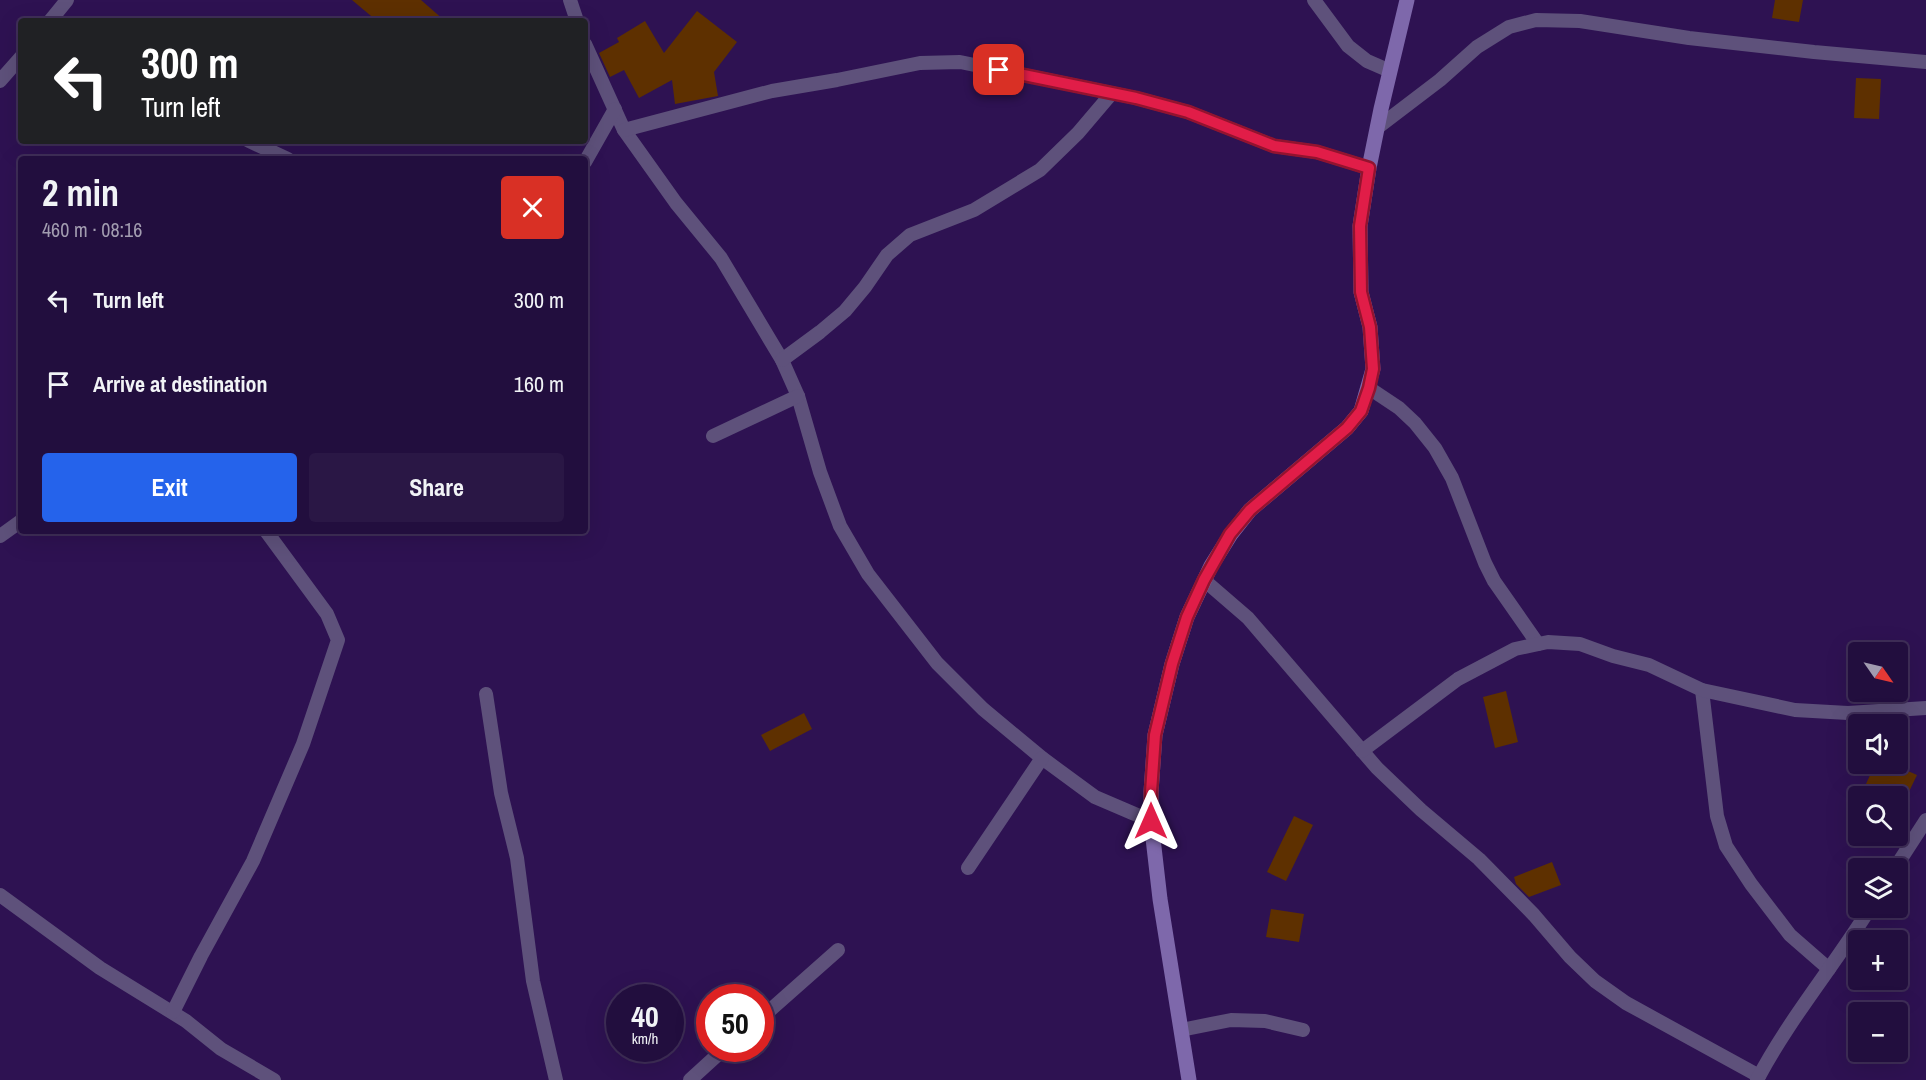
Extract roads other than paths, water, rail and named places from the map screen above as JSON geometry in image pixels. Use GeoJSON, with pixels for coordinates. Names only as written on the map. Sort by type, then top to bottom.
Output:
{"type":"FeatureCollection","features":[{"type":"Feature","properties":{"kind":"main road"},"geometry":{"type":"LineString","coordinates":[[1189,1080],[1160,899],[1151,821],[1155,735],[1172,664],[1187,617],[1204,580],[1230,534],[1250,510],[1347,428],[1361,411],[1369,388],[1373,369],[1370,327],[1361,292],[1360,226],[1377,128],[1407,0]]}},
{"type":"Feature","properties":{"kind":"street"},"geometry":{"type":"LineString","coordinates":[[56,18],[67,0]]}},
{"type":"Feature","properties":{"kind":"street"},"geometry":{"type":"LineString","coordinates":[[570,0],[576,18]]}},
{"type":"Feature","properties":{"kind":"street"},"geometry":{"type":"LineString","coordinates":[[1314,0],[1348,46],[1367,61],[1390,71]]}},
{"type":"Feature","properties":{"kind":"street"},"geometry":{"type":"LineString","coordinates":[[1377,128],[1440,81],[1477,47],[1509,27],[1536,20],[1580,21],[1689,38],[1926,62]]}},
{"type":"Feature","properties":{"kind":"street"},"geometry":{"type":"LineString","coordinates":[[588,51],[624,130],[676,203],[721,258],[782,360],[798,396],[820,472],[840,526],[868,574],[937,663],[983,709],[1042,758],[1095,797],[1151,821]]}},
{"type":"Feature","properties":{"kind":"street"},"geometry":{"type":"LineString","coordinates":[[0,81],[18,60]]}},
{"type":"Feature","properties":{"kind":"street"},"geometry":{"type":"LineString","coordinates":[[624,130],[772,91],[921,63],[960,62],[1112,93],[1188,112],[1274,146],[1317,152],[1369,168]]}},
{"type":"Feature","properties":{"kind":"street"},"geometry":{"type":"LineString","coordinates":[[782,360],[845,311],[887,255],[910,235],[974,210],[1040,170],[1078,133],[1112,93]]}},
{"type":"Feature","properties":{"kind":"street"},"geometry":{"type":"LineString","coordinates":[[588,157],[615,110]]}},
{"type":"Feature","properties":{"kind":"street"},"geometry":{"type":"LineString","coordinates":[[256,144],[282,156]]}},
{"type":"Feature","properties":{"kind":"street"},"geometry":{"type":"LineString","coordinates":[[1369,388],[1400,408],[1435,448],[1452,478],[1494,581],[1538,644]]}},
{"type":"Feature","properties":{"kind":"street"},"geometry":{"type":"LineString","coordinates":[[713,436],[798,396]]}},
{"type":"Feature","properties":{"kind":"street"},"geometry":{"type":"LineString","coordinates":[[0,536],[18,523]]}},
{"type":"Feature","properties":{"kind":"street"},"geometry":{"type":"LineString","coordinates":[[173,1012],[253,861],[303,744],[339,640],[327,614],[268,534]]}},
{"type":"Feature","properties":{"kind":"street"},"geometry":{"type":"LineString","coordinates":[[1204,580],[1248,618],[1377,768],[1421,810],[1479,859],[1595,981],[1626,1003],[1758,1078],[1800,1008],[1864,918]]}},
{"type":"Feature","properties":{"kind":"street"},"geometry":{"type":"LineString","coordinates":[[1362,751],[1458,679],[1515,650],[1548,642],[1580,644],[1613,656],[1649,665],[1702,690],[1795,710],[1848,713],[1926,708]]}},
{"type":"Feature","properties":{"kind":"street"},"geometry":{"type":"LineString","coordinates":[[1702,690],[1717,816],[1726,846],[1751,884],[1790,935],[1829,969]]}},
{"type":"Feature","properties":{"kind":"street"},"geometry":{"type":"LineString","coordinates":[[486,694],[501,793],[517,858],[534,981],[556,1080]]}},
{"type":"Feature","properties":{"kind":"street"},"geometry":{"type":"LineString","coordinates":[[968,868],[1042,758]]}},
{"type":"Feature","properties":{"kind":"street"},"geometry":{"type":"LineString","coordinates":[[1901,858],[1926,820]]}},
{"type":"Feature","properties":{"kind":"street"},"geometry":{"type":"LineString","coordinates":[[0,895],[100,968],[173,1012],[221,1049],[274,1080]]}},
{"type":"Feature","properties":{"kind":"street"},"geometry":{"type":"LineString","coordinates":[[774,1007],[838,950]]}},
{"type":"Feature","properties":{"kind":"street"},"geometry":{"type":"LineString","coordinates":[[1181,1030],[1231,1020],[1265,1021],[1303,1030]]}},
{"type":"Feature","properties":{"kind":"street"},"geometry":{"type":"LineString","coordinates":[[690,1080],[710,1062]]}}]}
